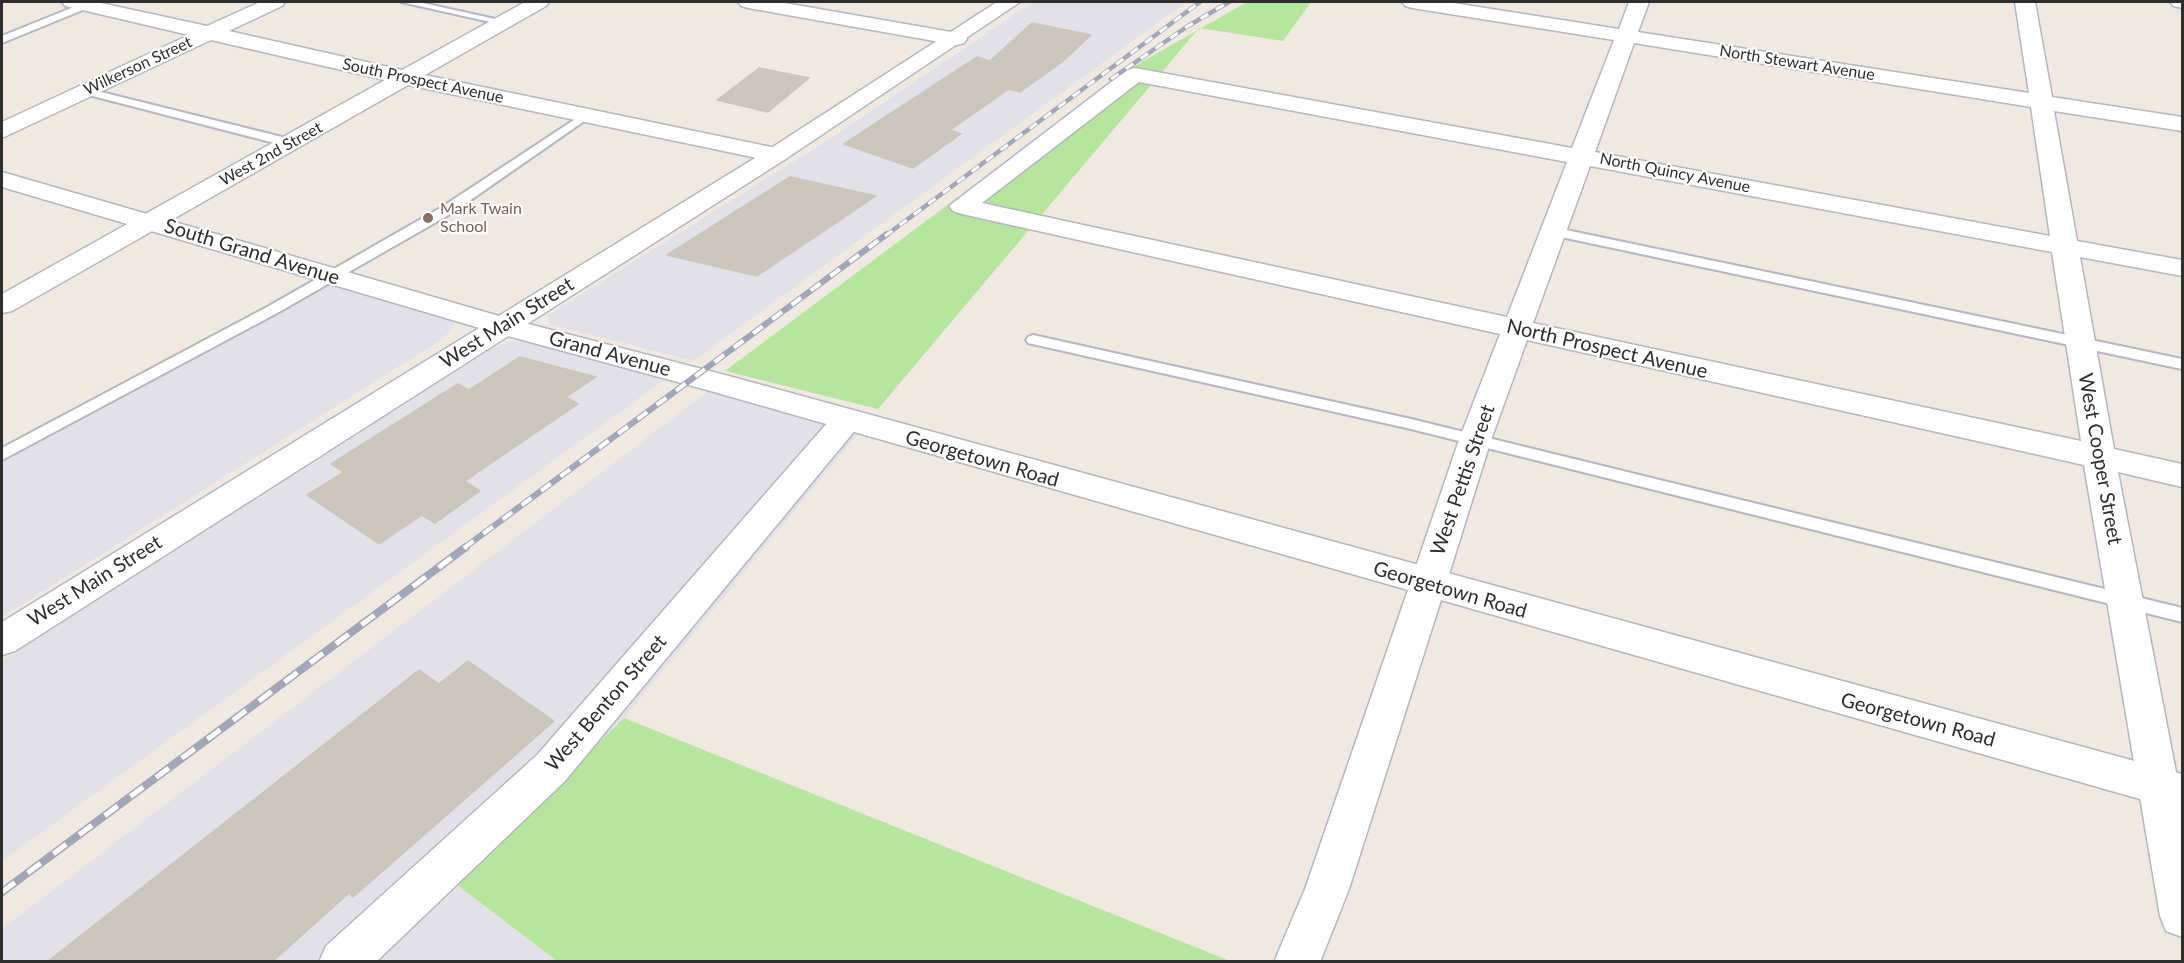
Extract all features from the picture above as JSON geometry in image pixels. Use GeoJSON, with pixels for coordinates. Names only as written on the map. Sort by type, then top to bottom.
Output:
{"type":"FeatureCollection","features":[{"type":"Feature","properties":{"kind":"street","name":"Wilkerson Street"},"geometry":{"type":"LineString","coordinates":[[2,130],[275,2]]}},
{"type":"Feature","properties":{"kind":"street","name":"West 2nd Street"},"geometry":{"type":"LineString","coordinates":[[2,305],[539,2]]}},
{"type":"Feature","properties":{"kind":"street"},"geometry":{"type":"LineString","coordinates":[[748,2],[957,39]]}},
{"type":"Feature","properties":{"kind":"street","name":"West Main Street"},"geometry":{"type":"LineString","coordinates":[[2,640],[776,155],[957,39],[1010,2]]}},
{"type":"Feature","properties":{"kind":"street","name":"North Stewart Avenue"},"geometry":{"type":"LineString","coordinates":[[1413,2],[2182,124]]}},
{"type":"Feature","properties":{"kind":"street","name":"West Pettis Street"},"geometry":{"type":"LineString","coordinates":[[1297,962],[1327,889],[1475,440],[1639,2]]}},
{"type":"Feature","properties":{"kind":"street","name":"West Cooper Street"},"geometry":{"type":"LineString","coordinates":[[2025,2],[2099,457],[2126,601],[2172,790],[2182,916]]}},
{"type":"Feature","properties":{"kind":"street","name":"South Prospect Avenue"},"geometry":{"type":"LineString","coordinates":[[79,3],[406,78],[776,155]]}},
{"type":"Feature","properties":{"kind":"street","name":"North Quincy Avenue"},"geometry":{"type":"LineString","coordinates":[[1048,141],[1135,75],[1580,155],[2182,268]]}},
{"type":"Feature","properties":{"kind":"street","name":"North Prospect Avenue"},"geometry":{"type":"LineString","coordinates":[[1048,141],[962,206],[2182,475]]}},
{"type":"Feature","properties":{"kind":"street","name":"South Grand Avenue"},"geometry":{"type":"LineString","coordinates":[[2,178],[503,326]]}},
{"type":"Feature","properties":{"kind":"street","name":"Grand Avenue"},"geometry":{"type":"LineString","coordinates":[[503,326],[718,383]]}},
{"type":"Feature","properties":{"kind":"street","name":"Georgetown Road"},"geometry":{"type":"LineString","coordinates":[[718,383],[1428,584],[2172,790]]}},
{"type":"Feature","properties":{"kind":"street","name":"West Benton Street"},"geometry":{"type":"LineString","coordinates":[[342,962],[551,768],[846,421]]}},
{"type":"Feature","properties":{"kind":"lane"},"geometry":{"type":"LineString","coordinates":[[406,2],[504,22]]}},
{"type":"Feature","properties":{"kind":"lane"},"geometry":{"type":"LineString","coordinates":[[2,40],[79,3]]}},
{"type":"Feature","properties":{"kind":"lane"},"geometry":{"type":"LineString","coordinates":[[85,91],[290,143]]}},
{"type":"Feature","properties":{"kind":"lane"},"geometry":{"type":"LineString","coordinates":[[2,455],[333,276],[447,210],[586,115]]}},
{"type":"Feature","properties":{"kind":"lane"},"geometry":{"type":"LineString","coordinates":[[1552,231],[2182,364]]}},
{"type":"Feature","properties":{"kind":"lane"},"geometry":{"type":"LineString","coordinates":[[1033,340],[1475,440],[2182,615]]}},
{"type":"Feature","properties":{"kind":"shaded area"},"geometry":{"type":"Polygon","coordinates":[[[1033,2],[1186,2],[693,361],[550,324],[548,315],[825,142],[1033,2]]]}},
{"type":"Feature","properties":{"kind":"shaded area"},"geometry":{"type":"Polygon","coordinates":[[[328,284],[446,314],[457,321],[444,338],[2,617],[2,462],[328,284]]]}},
{"type":"Feature","properties":{"kind":"shaded area"},"geometry":{"type":"Polygon","coordinates":[[[522,340],[667,378],[2,861],[2,661],[490,350],[508,342],[522,340]]]}},
{"type":"Feature","properties":{"kind":"shaded area"},"geometry":{"type":"Polygon","coordinates":[[[710,390],[865,425],[624,718],[456,884],[557,961],[2,962],[2,929],[710,390]]]}},
{"type":"Feature","properties":{"kind":"green space"},"geometry":{"type":"Polygon","coordinates":[[[1247,2],[1311,2],[1283,41],[1201,28],[1247,2]]]}},
{"type":"Feature","properties":{"kind":"green space"},"geometry":{"type":"Polygon","coordinates":[[[1197,31],[878,409],[725,371],[1131,68],[1197,31]]]}},
{"type":"Feature","properties":{"kind":"green space"},"geometry":{"type":"Polygon","coordinates":[[[624,718],[1230,961],[557,961],[456,884],[624,718]]]}},
{"type":"Feature","properties":{"kind":"building"},"geometry":{"type":"Polygon","coordinates":[[[1032,23],[1091,35],[1062,62],[1020,92],[1009,89],[950,130],[961,134],[913,168],[844,144],[977,57],[990,61],[1032,23]]]}},
{"type":"Feature","properties":{"kind":"building"},"geometry":{"type":"Polygon","coordinates":[[[759,68],[809,78],[768,112],[717,100],[759,68]]]}},
{"type":"Feature","properties":{"kind":"building"},"geometry":{"type":"Polygon","coordinates":[[[790,177],[876,196],[757,276],[667,255],[790,177]]]}},
{"type":"Feature","properties":{"kind":"building"},"geometry":{"type":"Polygon","coordinates":[[[520,357],[596,377],[566,397],[578,404],[465,481],[480,491],[435,523],[422,515],[379,544],[307,495],[344,472],[331,464],[458,384],[469,390],[520,357]]]}},
{"type":"Feature","properties":{"kind":"building"},"geometry":{"type":"Polygon","coordinates":[[[468,661],[554,721],[353,897],[349,893],[272,962],[47,962],[419,670],[439,684],[468,661]]]}},
{"type":"Feature","properties":{"kind":"railway"},"geometry":{"type":"LineString","coordinates":[[885,236],[1200,2]]}},
{"type":"Feature","properties":{"kind":"railway"},"geometry":{"type":"LineString","coordinates":[[1111,79],[1188,26],[1229,2]]}},
{"type":"Feature","properties":{"kind":"railway"},"geometry":{"type":"LineString","coordinates":[[464,548],[887,234]]}},
{"type":"Feature","properties":{"kind":"railway"},"geometry":{"type":"LineString","coordinates":[[2,892],[466,547]]}},
{"type":"Feature","properties":{"kind":"place","name":"Mark Twain School"},"geometry":{"type":"Point","coordinates":[428,218]}}]}
